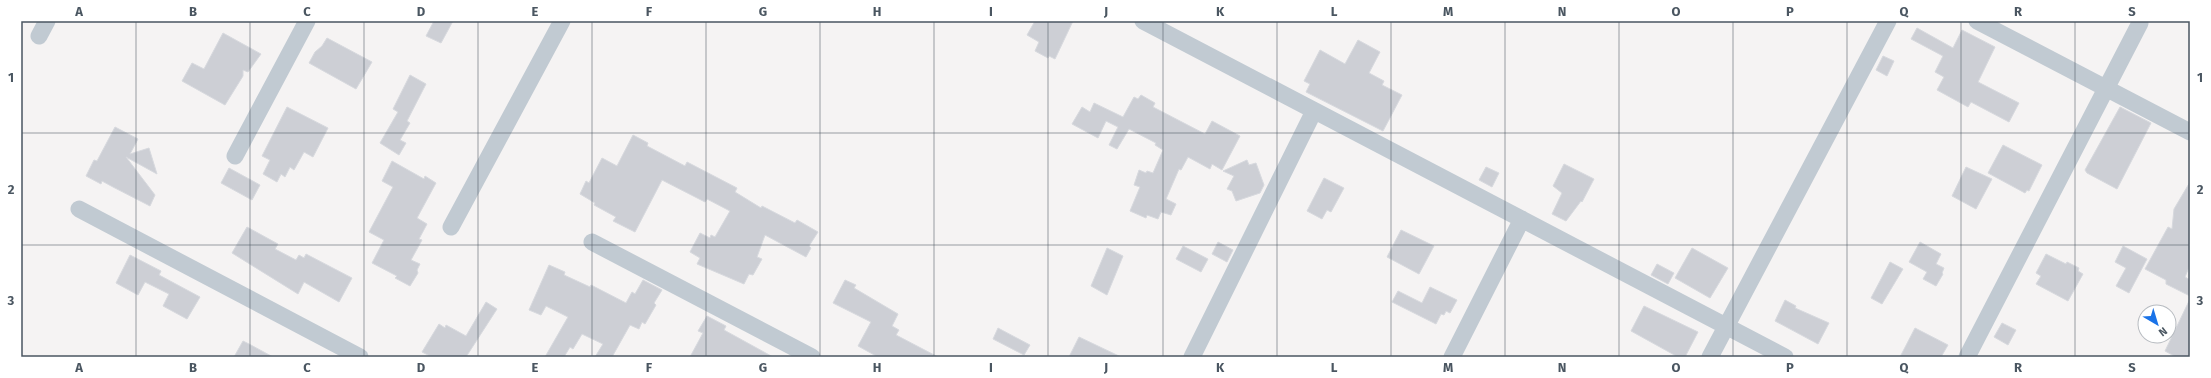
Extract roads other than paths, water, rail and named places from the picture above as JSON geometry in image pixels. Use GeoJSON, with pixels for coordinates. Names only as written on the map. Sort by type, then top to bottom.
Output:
{"type":"FeatureCollection","features":[{"type":"Feature","properties":{"kind":"street"},"geometry":{"type":"LineString","coordinates":[[39,36],[47,21]]}},
{"type":"Feature","properties":{"kind":"street"},"geometry":{"type":"LineString","coordinates":[[235,156],[307,21]]}},
{"type":"Feature","properties":{"kind":"street"},"geometry":{"type":"LineString","coordinates":[[451,227],[562,21]]}},
{"type":"Feature","properties":{"kind":"street"},"geometry":{"type":"LineString","coordinates":[[1143,21],[1785,357]]}},
{"type":"Feature","properties":{"kind":"street"},"geometry":{"type":"LineString","coordinates":[[1710,357],[1888,21]]}},
{"type":"Feature","properties":{"kind":"street"},"geometry":{"type":"LineString","coordinates":[[1978,21],[2190,132]]}},
{"type":"Feature","properties":{"kind":"street"},"geometry":{"type":"LineString","coordinates":[[1967,357],[2140,23]]}},
{"type":"Feature","properties":{"kind":"street"},"geometry":{"type":"LineString","coordinates":[[1192,357],[1314,111]]}},
{"type":"Feature","properties":{"kind":"street"},"geometry":{"type":"LineString","coordinates":[[79,209],[360,357]]}},
{"type":"Feature","properties":{"kind":"street"},"geometry":{"type":"LineString","coordinates":[[1452,357],[1522,219]]}},
{"type":"Feature","properties":{"kind":"street"},"geometry":{"type":"LineString","coordinates":[[592,242],[812,357]]}}]}
